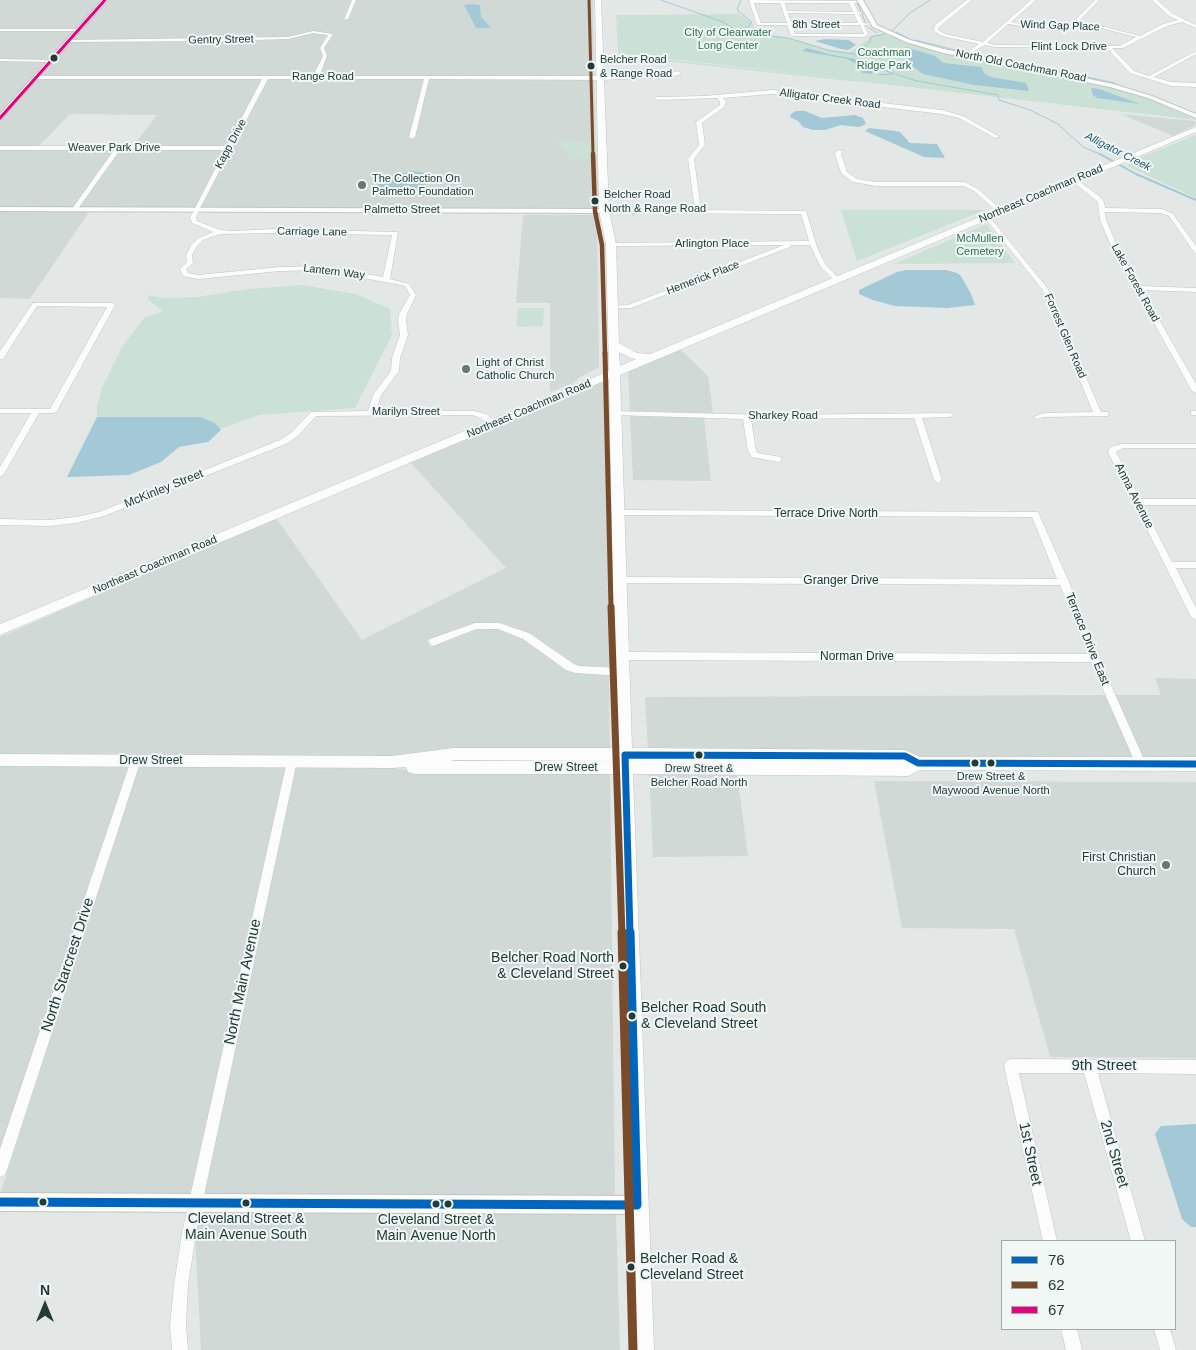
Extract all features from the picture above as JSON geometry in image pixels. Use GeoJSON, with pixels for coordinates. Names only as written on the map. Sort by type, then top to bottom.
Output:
{"type":"FeatureCollection","features":[{"type":"Feature","properties":{"kind":"main road"},"geometry":{"type":"LineString","coordinates":[[598,0],[611,107]]}},
{"type":"Feature","properties":{"kind":"main road"},"geometry":{"type":"LineString","coordinates":[[606,0],[608,55]]}},
{"type":"Feature","properties":{"kind":"main road"},"geometry":{"type":"LineString","coordinates":[[606,75],[611,208],[615,232],[611,244],[617,513],[642,1350]]}},
{"type":"Feature","properties":{"kind":"main road","name":"Northeast Coachman Road"},"geometry":{"type":"LineString","coordinates":[[0,630],[984,218],[998,209],[1074,180],[1196,129]]}},
{"type":"Feature","properties":{"kind":"main road"},"geometry":{"type":"LineString","coordinates":[[614,345],[629,354],[651,358]]}},
{"type":"Feature","properties":{"kind":"main road","name":"Drew Street"},"geometry":{"type":"LineString","coordinates":[[0,760],[392,762],[416,767],[625,762],[908,769],[918,763],[1196,764]]}},
{"type":"Feature","properties":{"kind":"street"},"geometry":{"type":"LineString","coordinates":[[0,118],[105,0]]}},
{"type":"Feature","properties":{"kind":"street"},"geometry":{"type":"LineString","coordinates":[[346,19],[354,0]]}},
{"type":"Feature","properties":{"kind":"street","name":"Flint Lock Drive"},"geometry":{"type":"LineString","coordinates":[[970,0],[935,28],[944,35],[983,44],[1008,47],[1108,47],[1121,46],[1180,20]]}},
{"type":"Feature","properties":{"kind":"street"},"geometry":{"type":"LineString","coordinates":[[972,55],[979,53],[984,48],[983,44],[1034,0]]}},
{"type":"Feature","properties":{"kind":"street"},"geometry":{"type":"LineString","coordinates":[[1081,26],[1078,23],[1079,19],[1097,0]]}},
{"type":"Feature","properties":{"kind":"street"},"geometry":{"type":"LineString","coordinates":[[1154,0],[1180,20],[1196,27]]}},
{"type":"Feature","properties":{"kind":"street"},"geometry":{"type":"LineString","coordinates":[[752,1],[860,1]]}},
{"type":"Feature","properties":{"kind":"street","name":"8th Street"},"geometry":{"type":"LineString","coordinates":[[752,1],[759,24],[873,24]]}},
{"type":"Feature","properties":{"kind":"street"},"geometry":{"type":"LineString","coordinates":[[816,1],[826,25]]}},
{"type":"Feature","properties":{"kind":"street","name":"North Old Coachman Road"},"geometry":{"type":"LineString","coordinates":[[860,1],[873,24],[884,32],[908,41],[1111,85],[1150,97],[1196,116]]}},
{"type":"Feature","properties":{"kind":"street"},"geometry":{"type":"LineString","coordinates":[[782,2],[792,34],[795,36],[860,36],[866,34],[851,2]]}},
{"type":"Feature","properties":{"kind":"street"},"geometry":{"type":"LineString","coordinates":[[785,12],[866,13]]}},
{"type":"Feature","properties":{"kind":"street","name":"Wind Gap Place"},"geometry":{"type":"LineString","coordinates":[[1008,23],[1027,26],[1108,28],[1140,37]]}},
{"type":"Feature","properties":{"kind":"street"},"geometry":{"type":"LineString","coordinates":[[0,30],[78,30]]}},
{"type":"Feature","properties":{"kind":"street","name":"Gentry Street"},"geometry":{"type":"LineString","coordinates":[[69,41],[219,40],[288,38],[313,32],[331,34],[322,48],[325,56],[318,72]]}},
{"type":"Feature","properties":{"kind":"street"},"geometry":{"type":"LineString","coordinates":[[1108,47],[1127,69],[1148,78],[1171,84],[1196,85]]}},
{"type":"Feature","properties":{"kind":"street"},"geometry":{"type":"LineString","coordinates":[[1148,78],[1196,52]]}},
{"type":"Feature","properties":{"kind":"street"},"geometry":{"type":"LineString","coordinates":[[0,60],[51,60]]}},
{"type":"Feature","properties":{"kind":"street","name":"Range Road"},"geometry":{"type":"LineString","coordinates":[[37,77],[427,78],[671,75],[679,73]]}},
{"type":"Feature","properties":{"kind":"street","name":"Kapp Drive"},"geometry":{"type":"LineString","coordinates":[[196,210],[266,77]]}},
{"type":"Feature","properties":{"kind":"street"},"geometry":{"type":"LineString","coordinates":[[412,137],[427,78]]}},
{"type":"Feature","properties":{"kind":"street","name":"Alligator Creek Road"},"geometry":{"type":"LineString","coordinates":[[658,98],[719,97],[765,91],[942,112],[961,117],[996,137]]}},
{"type":"Feature","properties":{"kind":"street"},"geometry":{"type":"LineString","coordinates":[[698,212],[690,163],[691,156],[702,145],[699,122],[722,106],[723,102],[719,97]]}},
{"type":"Feature","properties":{"kind":"street","name":"Weaver Park Drive"},"geometry":{"type":"LineString","coordinates":[[0,148],[229,148]]}},
{"type":"Feature","properties":{"kind":"street"},"geometry":{"type":"LineString","coordinates":[[75,210],[118,148]]}},
{"type":"Feature","properties":{"kind":"street"},"geometry":{"type":"LineString","coordinates":[[840,151],[838,154],[844,173],[855,181],[876,184],[961,184],[974,188],[998,209]]}},
{"type":"Feature","properties":{"kind":"street","name":"Lake Forest Road"},"geometry":{"type":"LineString","coordinates":[[1074,180],[1097,196],[1101,202],[1106,230],[1196,391]]}},
{"type":"Feature","properties":{"kind":"street"},"geometry":{"type":"LineString","coordinates":[[950,185],[966,191],[982,203],[998,209]]}},
{"type":"Feature","properties":{"kind":"street"},"geometry":{"type":"LineString","coordinates":[[966,191],[974,188]]}},
{"type":"Feature","properties":{"kind":"street","name":"Palmetto Street"},"geometry":{"type":"LineString","coordinates":[[0,209],[611,208],[698,212],[804,212],[813,243]]}},
{"type":"Feature","properties":{"kind":"street","name":"Carriage Lane"},"geometry":{"type":"LineString","coordinates":[[196,210],[193,218],[194,222],[219,232],[396,233],[386,280]]}},
{"type":"Feature","properties":{"kind":"street"},"geometry":{"type":"LineString","coordinates":[[1102,210],[1171,214],[1196,251]]}},
{"type":"Feature","properties":{"kind":"street","name":"Forrest Glen Road"},"geometry":{"type":"LineString","coordinates":[[984,218],[991,222],[1045,289],[1101,414],[1044,415],[1038,417]]}},
{"type":"Feature","properties":{"kind":"street","name":"Lantern Way"},"geometry":{"type":"LineString","coordinates":[[219,232],[201,239],[194,245],[189,255],[190,263],[183,269],[185,275],[198,277],[293,268],[328,269],[407,285],[413,295],[403,314],[404,335],[396,358],[395,371],[377,395],[372,412]]}},
{"type":"Feature","properties":{"kind":"street"},"geometry":{"type":"LineString","coordinates":[[813,243],[823,266],[837,280]]}},
{"type":"Feature","properties":{"kind":"street","name":"Arlington Place"},"geometry":{"type":"LineString","coordinates":[[611,244],[813,243]]}},
{"type":"Feature","properties":{"kind":"street","name":"Hemerick Place"},"geometry":{"type":"LineString","coordinates":[[613,307],[629,307],[793,244]]}},
{"type":"Feature","properties":{"kind":"street"},"geometry":{"type":"LineString","coordinates":[[1138,288],[1196,290]]}},
{"type":"Feature","properties":{"kind":"street"},"geometry":{"type":"LineString","coordinates":[[0,357],[35,304],[112,305],[53,411],[0,411]]}},
{"type":"Feature","properties":{"kind":"street"},"geometry":{"type":"LineString","coordinates":[[0,474],[36,411]]}},
{"type":"Feature","properties":{"kind":"street","name":"Marilyn Street"},"geometry":{"type":"LineString","coordinates":[[314,414],[372,412],[474,413],[495,424]]}},
{"type":"Feature","properties":{"kind":"street","name":"Sharkey Road"},"geometry":{"type":"LineString","coordinates":[[615,413],[747,416],[950,415]]}},
{"type":"Feature","properties":{"kind":"street","name":"McKinley Street"},"geometry":{"type":"LineString","coordinates":[[0,522],[50,523],[76,520],[101,514],[283,442],[295,434],[314,414]]}},
{"type":"Feature","properties":{"kind":"street"},"geometry":{"type":"LineString","coordinates":[[747,416],[752,451],[755,455],[778,459]]}},
{"type":"Feature","properties":{"kind":"street"},"geometry":{"type":"LineString","coordinates":[[917,416],[938,480]]}},
{"type":"Feature","properties":{"kind":"street","name":"Anna Avenue"},"geometry":{"type":"LineString","coordinates":[[1196,446],[1122,446],[1113,449],[1113,456],[1196,617]]}},
{"type":"Feature","properties":{"kind":"street"},"geometry":{"type":"LineString","coordinates":[[1138,502],[1196,502]]}},
{"type":"Feature","properties":{"kind":"street","name":"Terrace Drive North"},"geometry":{"type":"LineString","coordinates":[[617,513],[1035,514]]}},
{"type":"Feature","properties":{"kind":"street","name":"Terrace Drive East"},"geometry":{"type":"LineString","coordinates":[[1035,514],[1094,658],[1141,764]]}},
{"type":"Feature","properties":{"kind":"street"},"geometry":{"type":"LineString","coordinates":[[1170,565],[1196,565]]}},
{"type":"Feature","properties":{"kind":"street","name":"Granger Drive"},"geometry":{"type":"LineString","coordinates":[[619,580],[1064,582]]}},
{"type":"Feature","properties":{"kind":"street","name":"Norman Drive"},"geometry":{"type":"LineString","coordinates":[[433,642],[475,626],[499,626],[526,636],[570,667],[579,670],[621,664],[1094,658]]}},
{"type":"Feature","properties":{"kind":"street","name":"North Starcrest Drive"},"geometry":{"type":"LineString","coordinates":[[0,1170],[136,760]]}},
{"type":"Feature","properties":{"kind":"street","name":"North Main Avenue"},"geometry":{"type":"LineString","coordinates":[[180,1350],[178,1326],[181,1285],[195,1203],[292,761]]}},
{"type":"Feature","properties":{"kind":"street","name":"9th Street"},"geometry":{"type":"LineString","coordinates":[[1011,1066],[1196,1067]]}},
{"type":"Feature","properties":{"kind":"street","name":"1st Street"},"geometry":{"type":"LineString","coordinates":[[1011,1066],[1050,1240]]}},
{"type":"Feature","properties":{"kind":"street","name":"2nd Street"},"geometry":{"type":"LineString","coordinates":[[1089,1066],[1138,1240]]}},
{"type":"Feature","properties":{"kind":"street"},"geometry":{"type":"LineString","coordinates":[[0,1202],[637,1205]]}},
{"type":"Feature","properties":{"kind":"street"},"geometry":{"type":"LineString","coordinates":[[1069,1330],[1074,1350]]}},
{"type":"Feature","properties":{"kind":"street"},"geometry":{"type":"LineString","coordinates":[[1162,1330],[1168,1350]]}},
{"type":"Feature","properties":{"kind":"shaded area"},"geometry":{"type":"Polygon","coordinates":[[[0,0],[103,0],[77,29],[0,29],[0,0]]]}},
{"type":"Feature","properties":{"kind":"shaded area"},"geometry":{"type":"Polygon","coordinates":[[[107,0],[352,0],[344,20],[348,20],[356,0],[593,0],[594,77],[40,76],[71,42],[251,40],[73,40],[107,0]]]}},
{"type":"Feature","properties":{"kind":"shaded area"},"geometry":{"type":"Polygon","coordinates":[[[0,31],[75,31],[50,60],[0,59],[0,31]]]}},
{"type":"Feature","properties":{"kind":"shaded area"},"geometry":{"type":"Polygon","coordinates":[[[0,61],[48,62],[0,115],[0,61]]]}},
{"type":"Feature","properties":{"kind":"shaded area"},"geometry":{"type":"Polygon","coordinates":[[[38,78],[263,78],[227,147],[133,146],[157,115],[70,114],[38,147],[0,147],[0,121],[38,78]]]}},
{"type":"Feature","properties":{"kind":"shaded area"},"geometry":{"type":"Polygon","coordinates":[[[268,78],[424,79],[410,139],[415,138],[429,79],[594,79],[596,144],[556,142],[568,152],[569,159],[597,159],[599,209],[200,209],[268,78]],[[413,171],[403,173],[394,179],[380,182],[399,191],[419,188],[413,171]]]}},
{"type":"Feature","properties":{"kind":"shaded area"},"geometry":{"type":"Polygon","coordinates":[[[1121,114],[1195,121],[1196,125],[1173,136],[1121,114]]]}},
{"type":"Feature","properties":{"kind":"shaded area"},"geometry":{"type":"Polygon","coordinates":[[[0,149],[115,149],[73,208],[0,208],[0,149]]]}},
{"type":"Feature","properties":{"kind":"shaded area"},"geometry":{"type":"Polygon","coordinates":[[[120,149],[225,149],[194,209],[79,208],[120,149]]]}},
{"type":"Feature","properties":{"kind":"shaded area"},"geometry":{"type":"Polygon","coordinates":[[[0,212],[89,212],[30,299],[0,298],[0,212]]]}},
{"type":"Feature","properties":{"kind":"shaded area"},"geometry":{"type":"Polygon","coordinates":[[[523,215],[597,215],[599,367],[573,383],[550,392],[550,303],[516,303],[523,215]]]}},
{"type":"Feature","properties":{"kind":"shaded area"},"geometry":{"type":"Polygon","coordinates":[[[681,350],[708,376],[713,413],[630,411],[628,370],[681,350]]]}},
{"type":"Feature","properties":{"kind":"shaded area"},"geometry":{"type":"Polygon","coordinates":[[[605,380],[609,667],[572,664],[529,633],[499,622],[474,623],[427,640],[430,647],[476,630],[498,629],[524,639],[568,671],[579,674],[609,675],[610,751],[393,757],[0,756],[0,637],[276,518],[362,640],[506,568],[410,462],[605,380]]]}},
{"type":"Feature","properties":{"kind":"shaded area"},"geometry":{"type":"Polygon","coordinates":[[[630,416],[704,417],[711,481],[633,480],[630,416]]]}},
{"type":"Feature","properties":{"kind":"shaded area"},"geometry":{"type":"Polygon","coordinates":[[[1155,678],[1196,679],[1196,760],[1144,760],[1115,695],[1161,695],[1155,678]]]}},
{"type":"Feature","properties":{"kind":"shaded area"},"geometry":{"type":"Polygon","coordinates":[[[1106,695],[1134,759],[1006,759],[648,751],[645,697],[1106,695]]]}},
{"type":"Feature","properties":{"kind":"shaded area"},"geometry":{"type":"Polygon","coordinates":[[[0,765],[129,765],[0,1150],[0,765]]]}},
{"type":"Feature","properties":{"kind":"shaded area"},"geometry":{"type":"Polygon","coordinates":[[[139,765],[286,766],[190,1195],[0,1194],[139,765]]]}},
{"type":"Feature","properties":{"kind":"shaded area"},"geometry":{"type":"Polygon","coordinates":[[[296,766],[391,767],[416,772],[610,773],[615,1196],[203,1195],[296,766]]]}},
{"type":"Feature","properties":{"kind":"shaded area"},"geometry":{"type":"Polygon","coordinates":[[[649,773],[737,774],[748,856],[653,857],[649,773]]]}},
{"type":"Feature","properties":{"kind":"shaded area"},"geometry":{"type":"Polygon","coordinates":[[[874,781],[1196,782],[1196,1058],[1050,1057],[1014,929],[902,928],[874,781]]]}},
{"type":"Feature","properties":{"kind":"shaded area"},"geometry":{"type":"Polygon","coordinates":[[[200,1211],[616,1213],[620,1350],[201,1350],[195,1235],[200,1211]]]}},
{"type":"Feature","properties":{"kind":"green space"},"geometry":{"type":"Polygon","coordinates":[[[739,14],[753,24],[755,30],[759,33],[801,41],[825,49],[850,52],[874,35],[887,35],[916,44],[1099,83],[1144,96],[1196,120],[857,81],[856,78],[837,78],[618,53],[616,15],[739,14]]]}},
{"type":"Feature","properties":{"kind":"green space"},"geometry":{"type":"Polygon","coordinates":[[[617,54],[836,78],[854,78],[858,82],[617,56],[617,54]]]}},
{"type":"Feature","properties":{"kind":"green space"},"geometry":{"type":"Polygon","coordinates":[[[1196,135],[1196,198],[1127,166],[1134,160],[1196,135]]]}},
{"type":"Feature","properties":{"kind":"green space"},"geometry":{"type":"Polygon","coordinates":[[[556,142],[596,144],[597,159],[569,159],[568,152],[556,142]]]}},
{"type":"Feature","properties":{"kind":"green space"},"geometry":{"type":"Polygon","coordinates":[[[841,210],[985,210],[857,261],[841,210]]]}},
{"type":"Feature","properties":{"kind":"green space","name":"McMullen Cemetery"},"geometry":{"type":"Polygon","coordinates":[[[986,224],[1015,263],[894,264],[986,224]]]}},
{"type":"Feature","properties":{"kind":"green space"},"geometry":{"type":"Polygon","coordinates":[[[302,285],[356,294],[390,309],[392,335],[355,408],[259,415],[220,429],[215,423],[201,417],[97,417],[97,406],[102,388],[123,345],[144,318],[163,311],[148,300],[148,295],[162,298],[197,297],[249,289],[302,285]]]}},
{"type":"Feature","properties":{"kind":"green space"},"geometry":{"type":"Polygon","coordinates":[[[518,308],[544,308],[543,326],[516,327],[518,308]]]}},
{"type":"Feature","properties":{"kind":"water"},"geometry":{"type":"Polygon","coordinates":[[[464,5],[480,5],[481,17],[491,28],[476,28],[464,5]]]}},
{"type":"Feature","properties":{"kind":"water"},"geometry":{"type":"Polygon","coordinates":[[[825,39],[849,40],[856,45],[848,50],[815,41],[825,39]]]}},
{"type":"Feature","properties":{"kind":"water"},"geometry":{"type":"Polygon","coordinates":[[[906,47],[935,56],[943,63],[981,67],[985,74],[991,77],[1026,83],[1029,91],[974,85],[923,74],[913,67],[903,50],[906,47]]]}},
{"type":"Feature","properties":{"kind":"water"},"geometry":{"type":"Polygon","coordinates":[[[807,48],[855,59],[874,72],[871,74],[862,73],[860,67],[848,59],[802,51],[807,48]]]}},
{"type":"Feature","properties":{"kind":"water"},"geometry":{"type":"Polygon","coordinates":[[[1091,88],[1099,89],[1140,104],[1097,98],[1093,95],[1091,88]]]}},
{"type":"Feature","properties":{"kind":"water"},"geometry":{"type":"Polygon","coordinates":[[[796,111],[805,111],[822,118],[855,115],[863,118],[866,124],[859,127],[841,125],[825,130],[813,130],[803,127],[798,121],[790,117],[796,111]]]}},
{"type":"Feature","properties":{"kind":"water"},"geometry":{"type":"Polygon","coordinates":[[[869,128],[900,132],[910,143],[937,144],[945,158],[924,157],[865,131],[869,128]]]}},
{"type":"Feature","properties":{"kind":"water"},"geometry":{"type":"Polygon","coordinates":[[[413,171],[425,173],[429,177],[425,185],[419,188],[399,191],[387,190],[376,186],[380,182],[394,179],[403,173],[413,171]]]}},
{"type":"Feature","properties":{"kind":"water"},"geometry":{"type":"Polygon","coordinates":[[[906,270],[946,270],[957,273],[961,276],[975,305],[947,308],[895,306],[859,294],[859,290],[897,272],[906,270]]]}},
{"type":"Feature","properties":{"kind":"water"},"geometry":{"type":"Polygon","coordinates":[[[97,417],[201,417],[215,423],[221,430],[208,442],[179,447],[161,462],[129,475],[67,477],[97,417]]]}},
{"type":"Feature","properties":{"kind":"water"},"geometry":{"type":"Polygon","coordinates":[[[1196,1124],[1196,1227],[1191,1227],[1182,1219],[1155,1134],[1161,1126],[1196,1124]]]}},
{"type":"Feature","properties":{"kind":"waterway","name":"Alligator Creek"},"geometry":{"type":"LineString","coordinates":[[661,0],[723,22],[739,31]]}},
{"type":"Feature","properties":{"kind":"waterway","name":"Alligator Creek"},"geometry":{"type":"LineString","coordinates":[[739,31],[752,22],[737,10],[741,0]]}},
{"type":"Feature","properties":{"kind":"waterway","name":"Alligator Creek"},"geometry":{"type":"LineString","coordinates":[[892,31],[910,13],[930,0]]}},
{"type":"Feature","properties":{"kind":"waterway"},"geometry":{"type":"LineString","coordinates":[[857,2],[861,12]]}},
{"type":"Feature","properties":{"kind":"waterway"},"geometry":{"type":"LineString","coordinates":[[862,14],[866,24]]}},
{"type":"Feature","properties":{"kind":"waterway"},"geometry":{"type":"LineString","coordinates":[[868,27],[877,33]]}},
{"type":"Feature","properties":{"kind":"waterway","name":"Alligator Creek"},"geometry":{"type":"LineString","coordinates":[[739,31],[788,38],[831,51],[870,56]]}},
{"type":"Feature","properties":{"kind":"waterway"},"geometry":{"type":"LineString","coordinates":[[896,32],[908,38]]}},
{"type":"Feature","properties":{"kind":"waterway","name":"Alligator Creek"},"geometry":{"type":"LineString","coordinates":[[885,34],[870,37],[871,41],[864,47],[877,64],[886,71],[917,81],[998,95],[999,100],[1030,110],[1058,124],[1083,147],[1101,155]]}},
{"type":"Feature","properties":{"kind":"waterway"},"geometry":{"type":"LineString","coordinates":[[915,40],[959,51]]}},
{"type":"Feature","properties":{"kind":"waterway"},"geometry":{"type":"LineString","coordinates":[[988,56],[1115,83]]}},
{"type":"Feature","properties":{"kind":"waterway","name":"Alligator Creek"},"geometry":{"type":"LineString","coordinates":[[879,75],[892,74]]}},
{"type":"Feature","properties":{"kind":"waterway","name":"Alligator Creek"},"geometry":{"type":"LineString","coordinates":[[1101,155],[1136,174],[1196,200]]}},
{"type":"Feature","properties":{"kind":"transit line","name":"67"},"geometry":{"type":"LineString","coordinates":[[0,118],[105,0]]}},
{"type":"Feature","properties":{"kind":"transit line","name":"62"},"geometry":{"type":"LineString","coordinates":[[589,0],[595,211],[602,245],[603,271],[612,672],[621,898],[633,1350]]}},
{"type":"Feature","properties":{"kind":"transit line","name":"76"},"geometry":{"type":"LineString","coordinates":[[0,1202],[637,1205],[625,755],[905,756],[918,763],[1196,764]]}},
{"type":"Feature","properties":{"kind":"place","name":"Belcher Road & Range Road"},"geometry":{"type":"Point","coordinates":[591,66]}},
{"type":"Feature","properties":{"kind":"place","name":"The Collection On Palmetto Foundation"},"geometry":{"type":"Point","coordinates":[362,185]}},
{"type":"Feature","properties":{"kind":"place","name":"Belcher Road North & Range Road"},"geometry":{"type":"Point","coordinates":[595,201]}},
{"type":"Feature","properties":{"kind":"place","name":"Light of Christ Catholic Church"},"geometry":{"type":"Point","coordinates":[466,369]}},
{"type":"Feature","properties":{"kind":"place","name":"Drew Street & Belcher Road North"},"geometry":{"type":"Point","coordinates":[699,755]}},
{"type":"Feature","properties":{"kind":"place","name":"Drew Street & Maywood Avenue North"},"geometry":{"type":"Point","coordinates":[991,763]}},
{"type":"Feature","properties":{"kind":"place","name":"First Christian Church"},"geometry":{"type":"Point","coordinates":[1166,865]}},
{"type":"Feature","properties":{"kind":"place","name":"Belcher Road North & Cleveland Street"},"geometry":{"type":"Point","coordinates":[623,966]}},
{"type":"Feature","properties":{"kind":"place","name":"Belcher Road South & Cleveland Street"},"geometry":{"type":"Point","coordinates":[632,1016]}},
{"type":"Feature","properties":{"kind":"place","name":"Cleveland Street & Main Avenue South"},"geometry":{"type":"Point","coordinates":[246,1203]}},
{"type":"Feature","properties":{"kind":"place","name":"Cleveland Street & Main Avenue North"},"geometry":{"type":"Point","coordinates":[436,1204]}},
{"type":"Feature","properties":{"kind":"place","name":"Belcher Road & Cleveland Street"},"geometry":{"type":"Point","coordinates":[631,1267]}},
{"type":"Feature","properties":{"kind":"park label","name":"City of Clearwater Long Center"},"geometry":{"type":"Point","coordinates":[728,39]}},
{"type":"Feature","properties":{"kind":"park label","name":"Coachman Ridge Park"},"geometry":{"type":"Point","coordinates":[884,59]}}]}
